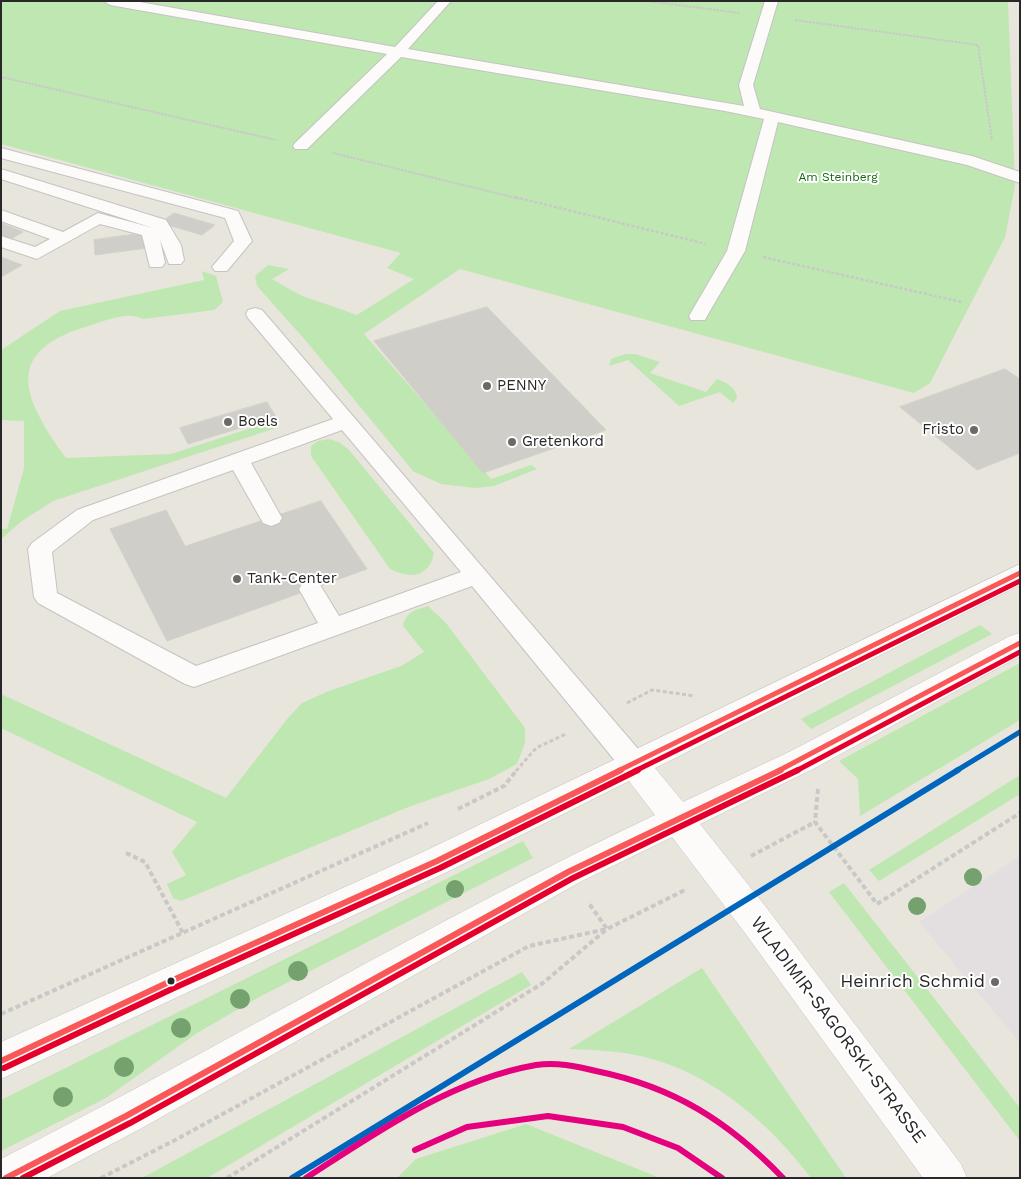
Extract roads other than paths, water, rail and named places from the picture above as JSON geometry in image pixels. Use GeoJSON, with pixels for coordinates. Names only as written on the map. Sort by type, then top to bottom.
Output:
{"type":"FeatureCollection","features":[{"type":"Feature","properties":{"kind":"main road"},"geometry":{"type":"LineString","coordinates":[[1,1061],[171,980],[437,861],[635,765],[1020,573]]}},
{"type":"Feature","properties":{"kind":"main road"},"geometry":{"type":"LineString","coordinates":[[6,1178],[135,1111],[568,872],[802,760],[1020,643]]}},
{"type":"Feature","properties":{"kind":"main road","name":"WLADIMIR-SAGORSKI-STRASSE"},"geometry":{"type":"LineString","coordinates":[[635,765],[786,960],[947,1178]]}},
{"type":"Feature","properties":{"kind":"lane"},"geometry":{"type":"LineString","coordinates":[[110,1],[754,112],[996,168],[1020,178]]}},
{"type":"Feature","properties":{"kind":"lane"},"geometry":{"type":"LineString","coordinates":[[301,146],[398,52],[445,1]]}},
{"type":"Feature","properties":{"kind":"lane"},"geometry":{"type":"LineString","coordinates":[[754,112],[746,85],[772,1]]}},
{"type":"Feature","properties":{"kind":"lane"},"geometry":{"type":"LineString","coordinates":[[698,316],[736,251],[772,116]]}},
{"type":"Feature","properties":{"kind":"lane"},"geometry":{"type":"LineString","coordinates":[[1,152],[232,215],[243,241],[221,267]]}},
{"type":"Feature","properties":{"kind":"lane"},"geometry":{"type":"LineString","coordinates":[[1,174],[155,228],[172,245],[175,260]]}},
{"type":"Feature","properties":{"kind":"lane"},"geometry":{"type":"LineString","coordinates":[[1,214],[64,238]]}},
{"type":"Feature","properties":{"kind":"lane"},"geometry":{"type":"LineString","coordinates":[[1,241],[36,254],[98,218],[155,228]]}},
{"type":"Feature","properties":{"kind":"lane"},"geometry":{"type":"LineString","coordinates":[[155,228],[156,263]]}},
{"type":"Feature","properties":{"kind":"lane"},"geometry":{"type":"LineString","coordinates":[[255,314],[475,576],[598,718],[635,765]]}},
{"type":"Feature","properties":{"kind":"lane"},"geometry":{"type":"LineString","coordinates":[[345,422],[86,515],[40,549],[46,597],[194,677],[475,576]]}},
{"type":"Feature","properties":{"kind":"lane"},"geometry":{"type":"LineString","coordinates":[[238,460],[271,518]]}},
{"type":"Feature","properties":{"kind":"lane"},"geometry":{"type":"LineString","coordinates":[[311,589],[333,627]]}},
{"type":"Feature","properties":{"kind":"place","name":"PENNY"},"geometry":{"type":"Point","coordinates":[487,386]}},
{"type":"Feature","properties":{"kind":"place","name":"Boels"},"geometry":{"type":"Point","coordinates":[228,422]}},
{"type":"Feature","properties":{"kind":"place","name":"Fristo"},"geometry":{"type":"Point","coordinates":[974,430]}},
{"type":"Feature","properties":{"kind":"place","name":"Gretenkord"},"geometry":{"type":"Point","coordinates":[512,442]}},
{"type":"Feature","properties":{"kind":"place","name":"Tank-Center"},"geometry":{"type":"Point","coordinates":[237,579]}},
{"type":"Feature","properties":{"kind":"place","name":"Heinrich Schmid"},"geometry":{"type":"Point","coordinates":[995,982]}},
{"type":"Feature","properties":{"kind":"park label","name":"Am Steinberg"},"geometry":{"type":"Point","coordinates":[838,177]}}]}
